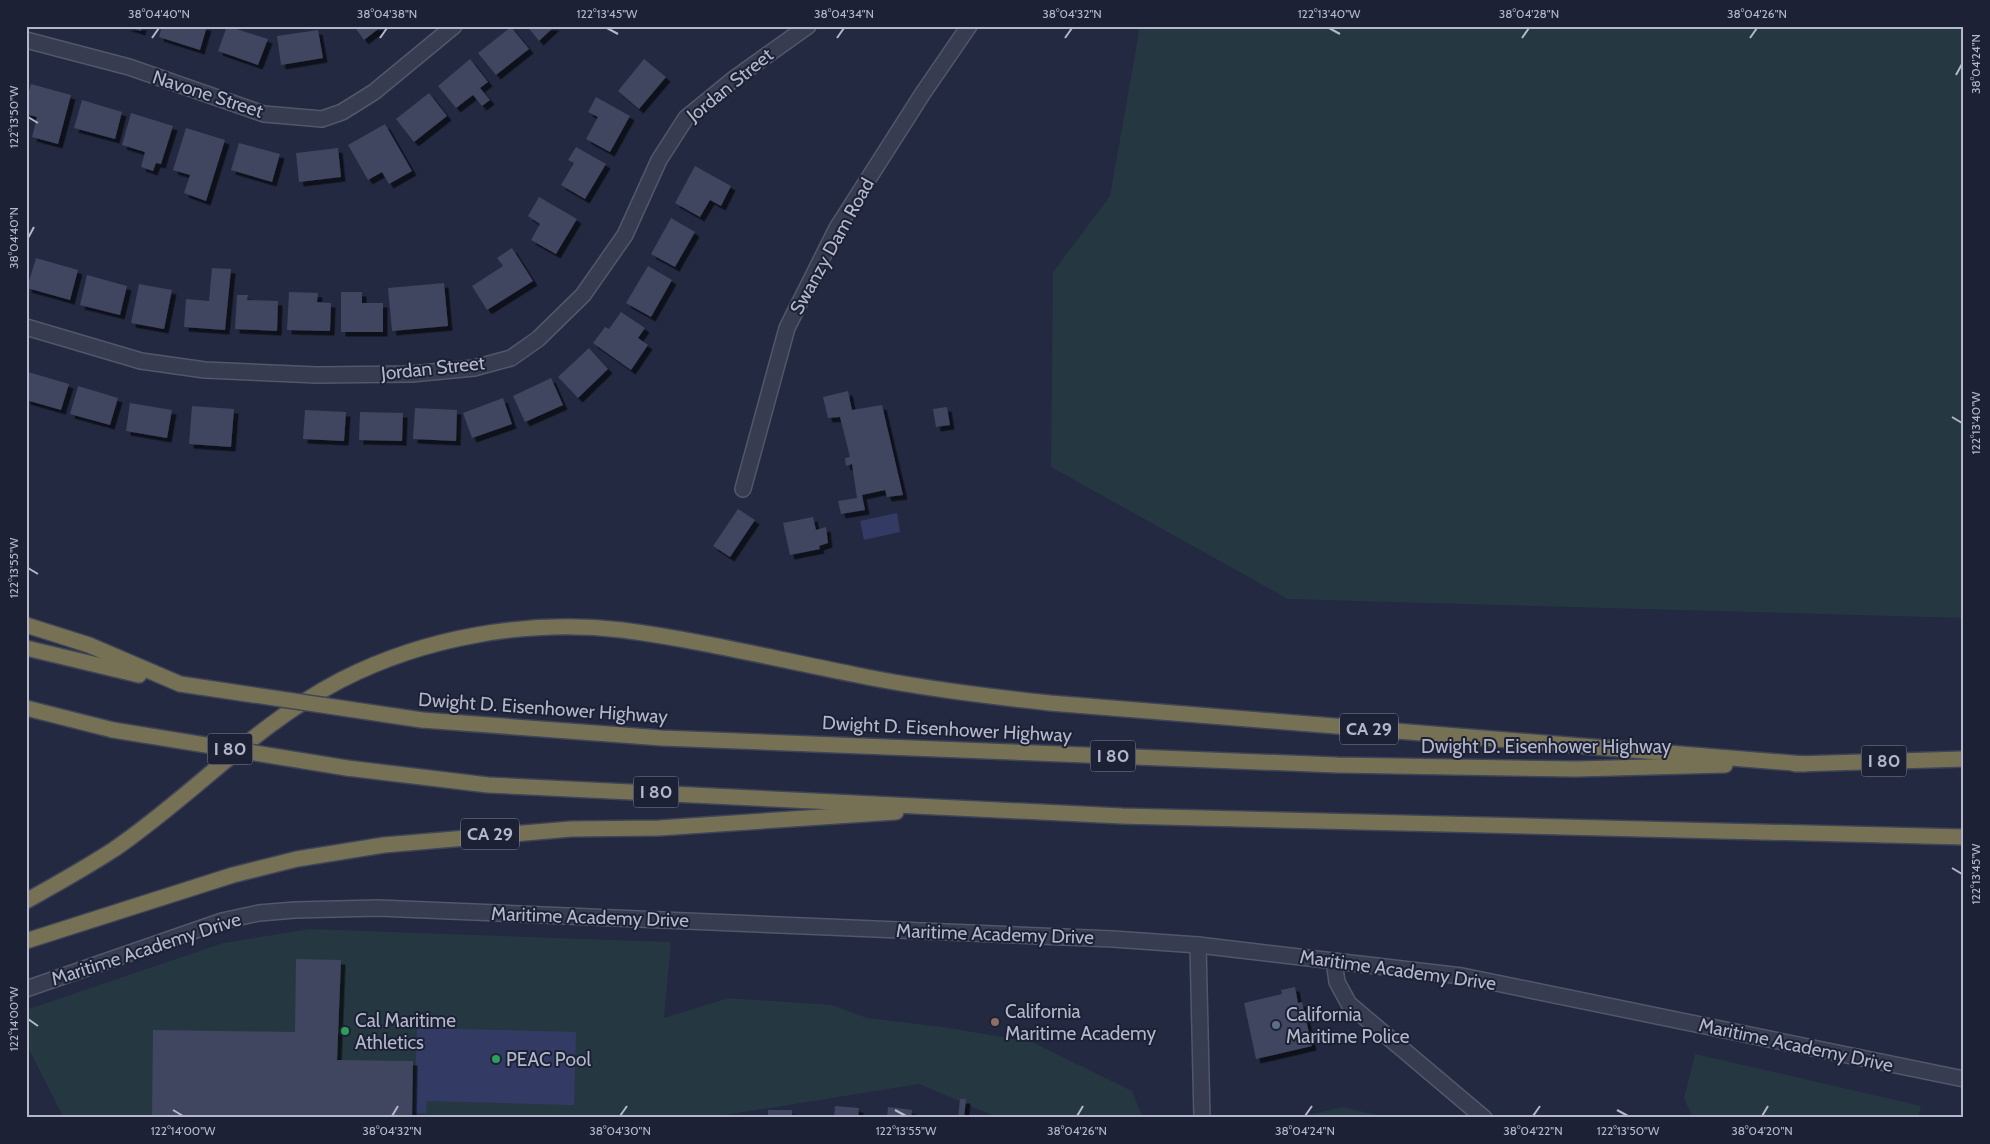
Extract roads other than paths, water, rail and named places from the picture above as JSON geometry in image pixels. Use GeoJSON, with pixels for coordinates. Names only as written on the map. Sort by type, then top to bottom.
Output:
{"type":"FeatureCollection","features":[{"type":"Feature","properties":{"kind":"highway"},"geometry":{"type":"LineString","coordinates":[[26,625],[89,645],[180,684]]}},
{"type":"Feature","properties":{"kind":"highway","name":"CA 29"},"geometry":{"type":"LineString","coordinates":[[26,901],[112,850],[271,725],[338,682],[377,664],[437,643],[492,632],[558,628],[620,630],[698,643],[932,690],[986,697],[1208,717],[1805,764]]}},
{"type":"Feature","properties":{"kind":"highway","name":"Dwight D. Eisenhower Highway"},"geometry":{"type":"LineString","coordinates":[[26,648],[180,684],[422,720],[662,738],[1337,765],[1576,769],[1964,759]]}},
{"type":"Feature","properties":{"kind":"highway","name":"I 80"},"geometry":{"type":"LineString","coordinates":[[26,709],[42,711],[113,730],[347,768],[488,784],[1122,816],[1964,837]]}},
{"type":"Feature","properties":{"kind":"highway","name":"CA 29"},"geometry":{"type":"LineString","coordinates":[[26,941],[232,875],[296,859],[384,845],[561,829],[659,828],[967,807]]}},
{"type":"Feature","properties":{"kind":"street","name":"Navone Street"},"geometry":{"type":"LineString","coordinates":[[26,40],[129,67],[264,114],[322,119],[342,112],[374,92],[454,26]]}},
{"type":"Feature","properties":{"kind":"street","name":"Jordan Street"},"geometry":{"type":"LineString","coordinates":[[26,328],[141,361],[205,370],[317,374],[411,374],[474,368],[511,358],[538,339],[583,295],[625,234],[659,160],[686,118],[735,78],[808,26]]}},
{"type":"Feature","properties":{"kind":"street","name":"Swanzy Dam Road"},"geometry":{"type":"LineString","coordinates":[[743,488],[787,328],[837,228],[923,93],[969,26]]}},
{"type":"Feature","properties":{"kind":"street","name":"Maritime Academy Drive"},"geometry":{"type":"LineString","coordinates":[[26,989],[222,921],[259,913],[296,910],[378,908],[1113,939],[1198,945],[1462,976],[1964,1079]]}},
{"type":"Feature","properties":{"kind":"street"},"geometry":{"type":"LineString","coordinates":[[1198,945],[1202,1118]]}},
{"type":"Feature","properties":{"kind":"street"},"geometry":{"type":"LineString","coordinates":[[1334,961],[1337,982],[1349,1004],[1484,1118]]}},
{"type":"Feature","properties":{"kind":"water"},"geometry":{"type":"Polygon","coordinates":[[[897,513],[900,532],[864,540],[860,521],[897,513]]]}},
{"type":"Feature","properties":{"kind":"water","name":"PEAC Pool"},"geometry":{"type":"Polygon","coordinates":[[[417,1028],[576,1032],[574,1105],[427,1101],[426,1113],[414,1113],[417,1028]]]}},
{"type":"Feature","properties":{"kind":"place","name":"California Maritime Academy"},"geometry":{"type":"Point","coordinates":[995,1022]}},
{"type":"Feature","properties":{"kind":"place","name":"California Maritime Police"},"geometry":{"type":"Point","coordinates":[1276,1025]}},
{"type":"Feature","properties":{"kind":"place","name":"Cal Maritime Athletics"},"geometry":{"type":"Point","coordinates":[345,1031]}},
{"type":"Feature","properties":{"kind":"place","name":"PEAC Pool"},"geometry":{"type":"Point","coordinates":[496,1059]}}]}
